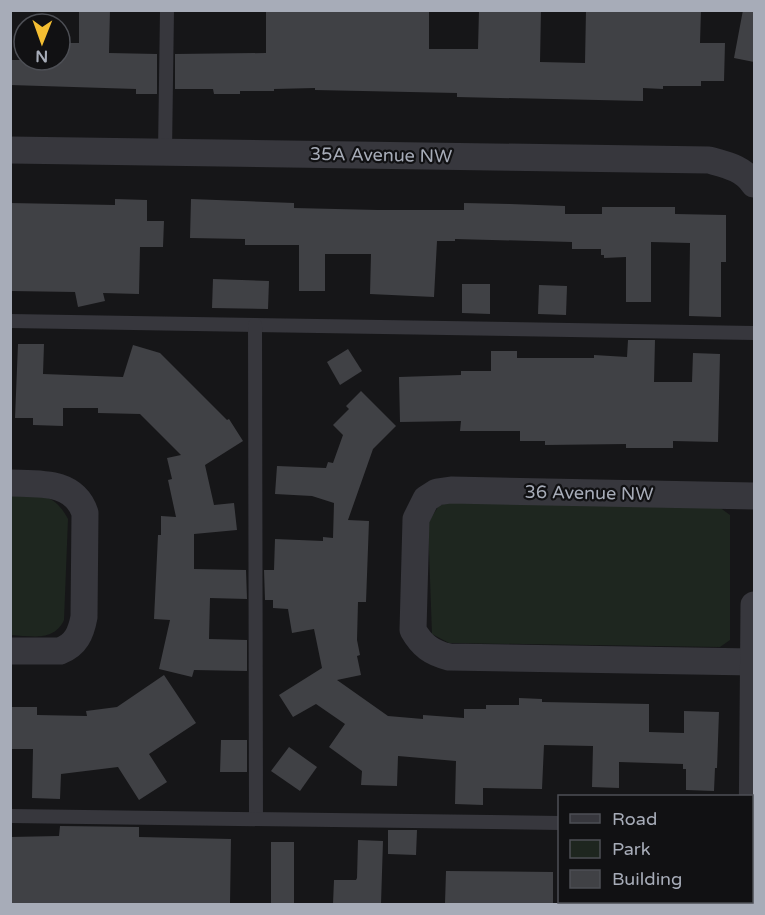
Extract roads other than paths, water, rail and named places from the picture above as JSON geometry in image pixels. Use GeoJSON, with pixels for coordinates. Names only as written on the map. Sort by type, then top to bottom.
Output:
{"type":"FeatureCollection","features":[{"type":"Feature","properties":{"kind":"street","name":"35A Avenue NW"},"geometry":{"type":"LineString","coordinates":[[10,150],[691,160],[724,164],[738,169],[752,180]]}},
{"type":"Feature","properties":{"kind":"street"},"geometry":{"type":"LineString","coordinates":[[10,483],[51,484],[74,494],[85,513],[82,629],[74,643],[68,648],[51,652],[10,651]]}},
{"type":"Feature","properties":{"kind":"street","name":"36 Avenue NW"},"geometry":{"type":"LineString","coordinates":[[754,496],[451,490],[437,492],[426,499],[416,519],[413,630],[418,640],[428,649],[436,654],[449,657],[754,662]]}},
{"type":"Feature","properties":{"kind":"street"},"geometry":{"type":"LineString","coordinates":[[753,827],[754,605]]}},
{"type":"Feature","properties":{"kind":"lane"},"geometry":{"type":"LineString","coordinates":[[165,152],[167,10]]}},
{"type":"Feature","properties":{"kind":"lane"},"geometry":{"type":"LineString","coordinates":[[10,321],[754,333]]}},
{"type":"Feature","properties":{"kind":"lane"},"geometry":{"type":"LineString","coordinates":[[255,325],[256,819]]}},
{"type":"Feature","properties":{"kind":"lane"},"geometry":{"type":"LineString","coordinates":[[10,816],[558,824]]}}]}
